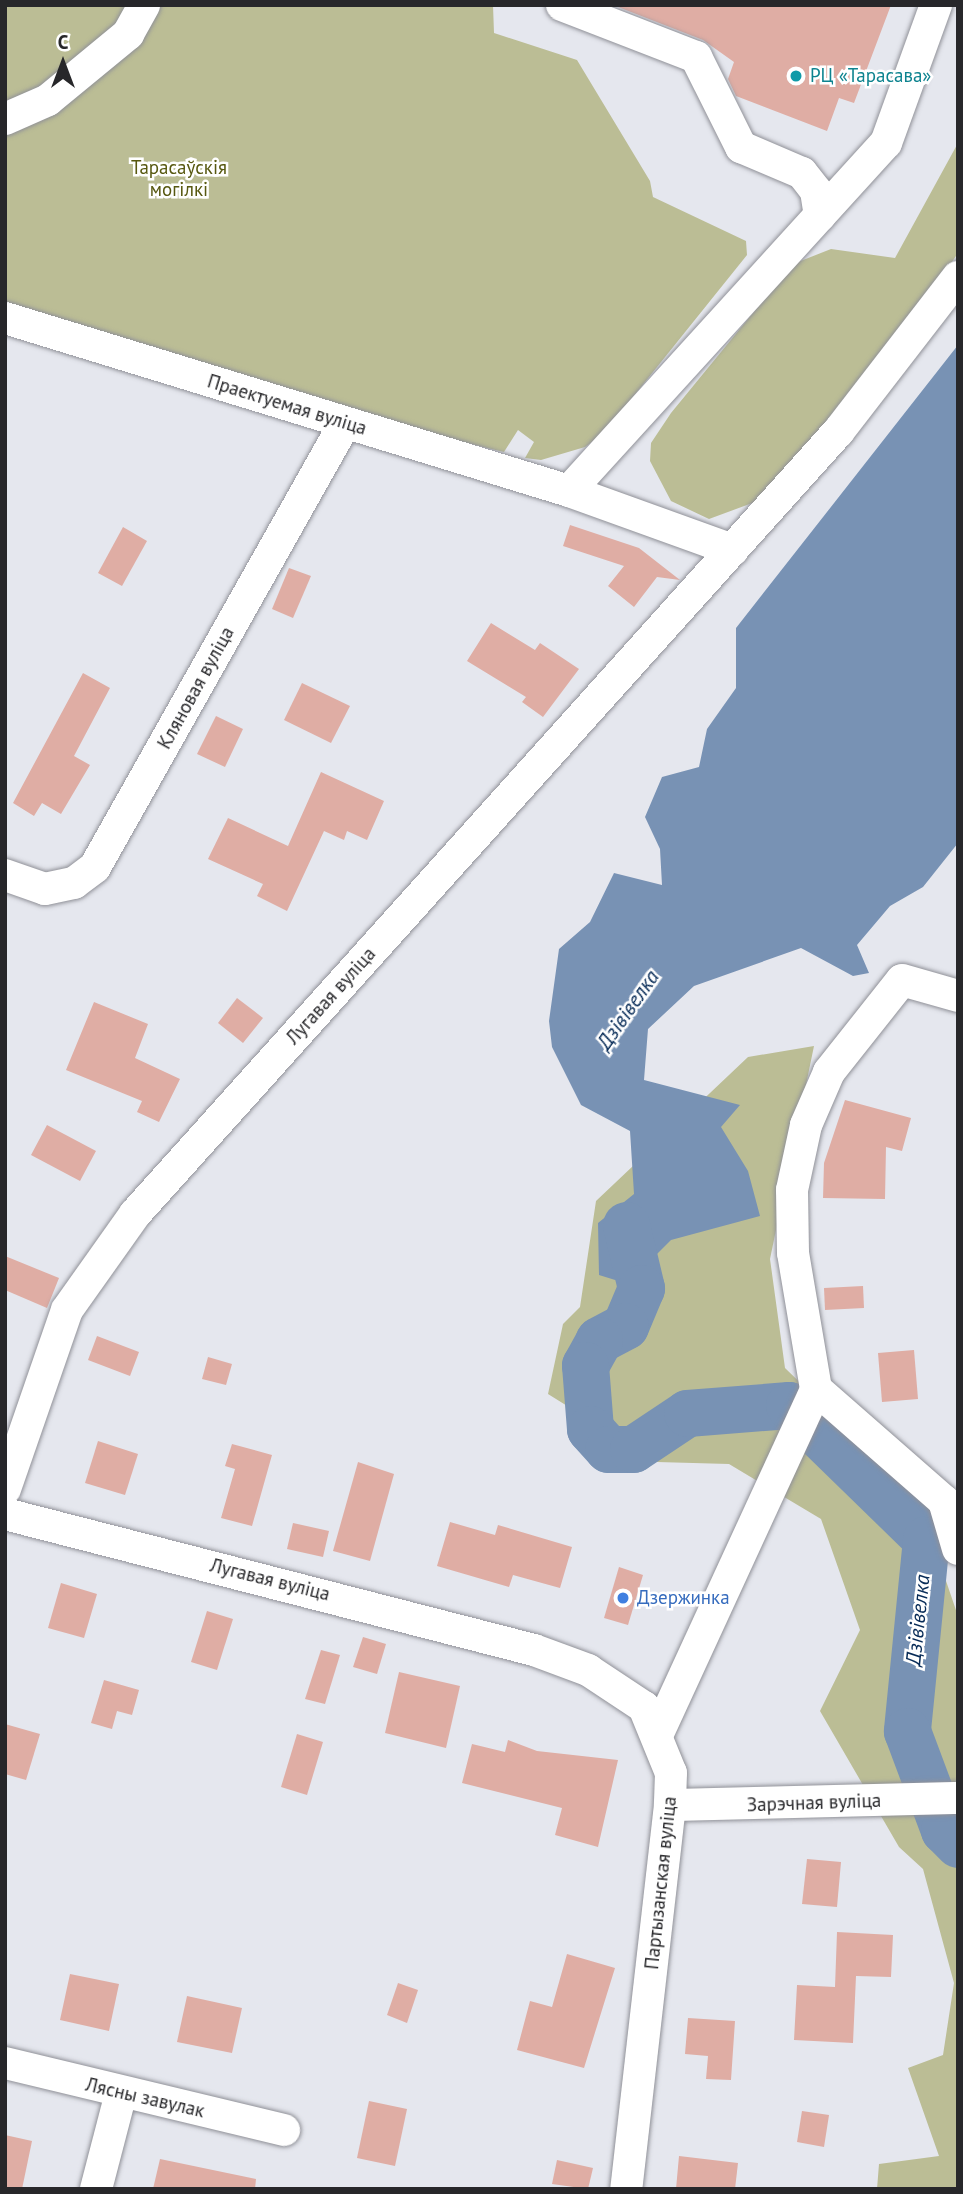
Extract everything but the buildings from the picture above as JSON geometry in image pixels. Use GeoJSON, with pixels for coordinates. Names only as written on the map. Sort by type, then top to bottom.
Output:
{"type":"FeatureCollection","features":[{"type":"Feature","properties":{"kind":"street"},"geometry":{"type":"LineString","coordinates":[[5,119],[48,100],[128,34],[144,5]]}},
{"type":"Feature","properties":{"kind":"street"},"geometry":{"type":"LineString","coordinates":[[562,5],[696,57],[741,147],[802,173],[816,191],[820,216]]}},
{"type":"Feature","properties":{"kind":"street"},"geometry":{"type":"LineString","coordinates":[[569,491],[886,143],[936,5]]}},
{"type":"Feature","properties":{"kind":"street","name":"Лугавая вуліца"},"geometry":{"type":"LineString","coordinates":[[5,1489],[67,1310],[135,1214],[733,550],[892,367],[958,277]]}},
{"type":"Feature","properties":{"kind":"street","name":"Праектуемая вуліца"},"geometry":{"type":"LineString","coordinates":[[5,318],[569,491],[733,550]]}},
{"type":"Feature","properties":{"kind":"street","name":"Кляновая вуліца"},"geometry":{"type":"LineString","coordinates":[[5,875],[45,889],[74,883],[95,867],[345,423]]}},
{"type":"Feature","properties":{"kind":"street"},"geometry":{"type":"LineString","coordinates":[[659,1731],[816,1389],[793,1253],[792,1190],[806,1125],[829,1072],[902,979],[958,996]]}},
{"type":"Feature","properties":{"kind":"street"},"geometry":{"type":"LineString","coordinates":[[816,1389],[944,1502],[958,1549]]}},
{"type":"Feature","properties":{"kind":"street","name":"Лугавая вуліца"},"geometry":{"type":"LineString","coordinates":[[5,1514],[534,1650]]}},
{"type":"Feature","properties":{"kind":"street","name":"Партызанская вуліца"},"geometry":{"type":"LineString","coordinates":[[534,1650],[623,1689],[659,1731],[671,1773],[670,1805],[626,2189]]}},
{"type":"Feature","properties":{"kind":"street","name":"Зарэчная вуліца"},"geometry":{"type":"LineString","coordinates":[[670,1805],[941,1797]]}},
{"type":"Feature","properties":{"kind":"street","name":"Лясны завулак"},"geometry":{"type":"LineString","coordinates":[[5,2063],[284,2130]]}},
{"type":"Feature","properties":{"kind":"street"},"geometry":{"type":"LineString","coordinates":[[96,2189],[121,2093]]}},
{"type":"Feature","properties":{"kind":"green space","name":"Тарасаўскія могілкі"},"geometry":{"type":"Polygon","coordinates":[[[5,5],[493,5],[494,33],[577,60],[650,181],[653,197],[746,241],[747,255],[604,433],[585,447],[541,460],[525,458],[534,442],[518,430],[504,452],[487,448],[295,398],[5,305],[5,5]]]}},
{"type":"Feature","properties":{"kind":"green space"},"geometry":{"type":"Polygon","coordinates":[[[958,143],[958,253],[896,345],[755,502],[709,519],[671,501],[650,461],[651,443],[671,413],[793,264],[831,249],[895,258],[958,143]]]}},
{"type":"Feature","properties":{"kind":"green space"},"geometry":{"type":"Polygon","coordinates":[[[814,1046],[770,1259],[785,1368],[917,1496],[958,1616],[958,2189],[877,2189],[879,2164],[939,2156],[908,2068],[943,2055],[954,1983],[923,1869],[899,1847],[820,1711],[860,1630],[821,1519],[729,1464],[657,1462],[548,1394],[563,1324],[580,1307],[596,1201],[748,1057],[814,1046]]]}},
{"type":"Feature","properties":{"kind":"water"},"geometry":{"type":"Polygon","coordinates":[[[958,345],[958,843],[923,887],[890,906],[857,945],[869,973],[853,976],[801,948],[694,986],[648,1029],[644,1080],[740,1105],[721,1127],[748,1171],[760,1216],[671,1240],[653,1258],[641,1288],[599,1275],[598,1223],[634,1194],[630,1131],[581,1105],[552,1047],[549,1021],[559,949],[590,922],[614,873],[662,885],[660,849],[645,817],[662,777],[699,767],[707,729],[736,688],[736,628],[958,345]]]}},
{"type":"Feature","properties":{"kind":"waterway","name":"Дзівівелка"},"geometry":{"type":"LineString","coordinates":[[626,1225],[641,1288],[625,1326],[599,1340],[585,1365],[590,1429],[608,1449],[633,1449],[687,1413],[789,1405],[796,1412]]}},
{"type":"Feature","properties":{"kind":"waterway","name":"Дзівівелка"},"geometry":{"type":"LineString","coordinates":[[815,1431],[926,1539],[907,1731],[944,1830],[958,1844]]}},
{"type":"Feature","properties":{"kind":"place","name":"РЦ «Тарасава»"},"geometry":{"type":"Point","coordinates":[796,76]}},
{"type":"Feature","properties":{"kind":"place","name":"Дзержинка"},"geometry":{"type":"Point","coordinates":[623,1598]}}]}
